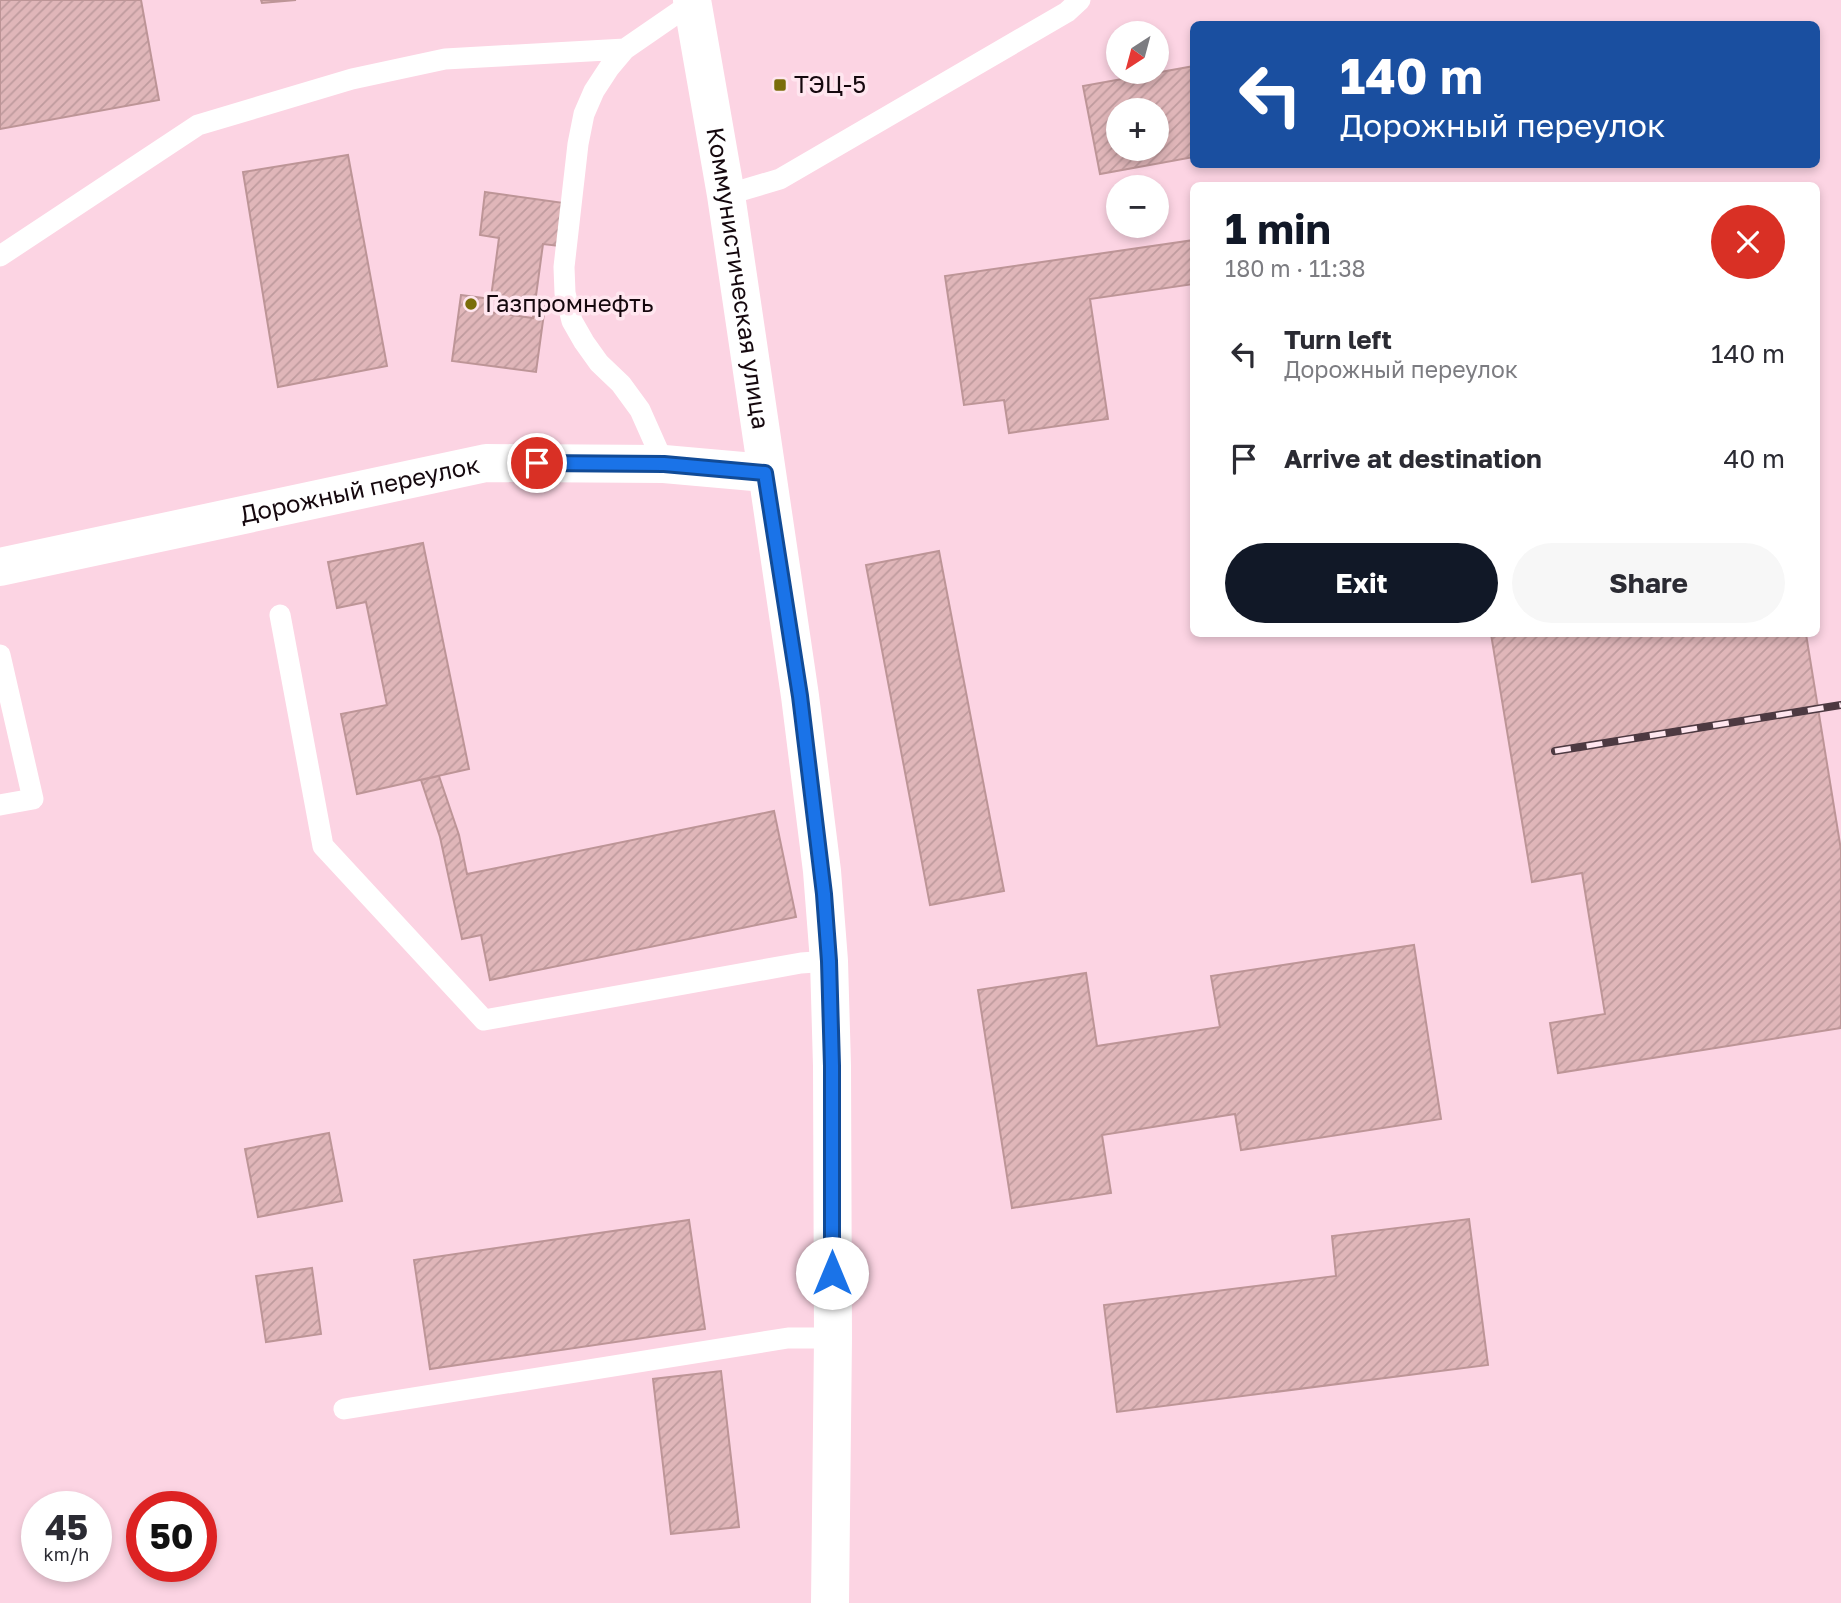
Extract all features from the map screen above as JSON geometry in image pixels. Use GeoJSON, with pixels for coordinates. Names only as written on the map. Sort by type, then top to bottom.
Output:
{"type":"FeatureCollection","features":[{"type":"Feature","properties":{"kind":"main road","name":"Коммунистическая улица"},"geometry":{"type":"LineString","coordinates":[[694,1],[726,195],[800,696],[822,871],[829,961],[832,1066],[830,1603]]}},
{"type":"Feature","properties":{"kind":"main road","name":"Дорожный переулок"},"geometry":{"type":"LineString","coordinates":[[0,566],[486,463],[664,464],[765,473]]}},
{"type":"Feature","properties":{"kind":"lane"},"geometry":{"type":"LineString","coordinates":[[726,195],[780,179],[1067,12],[1080,0]]}},
{"type":"Feature","properties":{"kind":"lane"},"geometry":{"type":"LineString","coordinates":[[664,464],[640,410],[621,384],[598,363],[572,321],[565,293],[564,267],[574,170],[584,114],[594,91],[625,49],[694,1]]}},
{"type":"Feature","properties":{"kind":"lane"},"geometry":{"type":"LineString","coordinates":[[0,256],[198,125],[352,79],[445,59],[625,49]]}},
{"type":"Feature","properties":{"kind":"lane"},"geometry":{"type":"LineString","coordinates":[[279,615],[323,846],[484,1020],[788,965],[829,961]]}},
{"type":"Feature","properties":{"kind":"lane"},"geometry":{"type":"LineString","coordinates":[[0,655],[33,799],[0,805]]}},
{"type":"Feature","properties":{"kind":"lane"},"geometry":{"type":"LineString","coordinates":[[344,1409],[788,1338],[833,1338]]}},
{"type":"Feature","properties":{"kind":"building"},"geometry":{"type":"Polygon","coordinates":[[[0,0],[141,0],[159,100],[0,129],[0,0]]]}},
{"type":"Feature","properties":{"kind":"building"},"geometry":{"type":"Polygon","coordinates":[[[261,0],[296,0],[262,3],[261,0]]]}},
{"type":"Feature","properties":{"kind":"building"},"geometry":{"type":"Polygon","coordinates":[[[1190,67],[1190,158],[1100,174],[1083,86],[1106,82],[1106,84],[1169,84],[1169,71],[1190,67]]]}},
{"type":"Feature","properties":{"kind":"building"},"geometry":{"type":"Polygon","coordinates":[[[348,155],[387,366],[278,387],[243,172],[348,155]]]}},
{"type":"Feature","properties":{"kind":"building"},"geometry":{"type":"Polygon","coordinates":[[[485,192],[564,203],[559,246],[543,244],[533,318],[489,312],[499,238],[480,235],[485,192]]]}},
{"type":"Feature","properties":{"kind":"building"},"geometry":{"type":"Polygon","coordinates":[[[1190,241],[1190,285],[1090,299],[1108,419],[1009,433],[1004,400],[964,405],[945,276],[1190,241]]]}},
{"type":"Feature","properties":{"kind":"building"},"geometry":{"type":"Polygon","coordinates":[[[461,295],[545,306],[536,372],[452,361],[461,295]]]}},
{"type":"Feature","properties":{"kind":"building"},"geometry":{"type":"Polygon","coordinates":[[[423,543],[469,769],[357,794],[341,714],[387,705],[366,602],[337,608],[328,562],[423,543]]]}},
{"type":"Feature","properties":{"kind":"building"},"geometry":{"type":"Polygon","coordinates":[[[939,551],[1004,891],[930,905],[866,565],[939,551]]]}},
{"type":"Feature","properties":{"kind":"building"},"geometry":{"type":"Polygon","coordinates":[[[1491,637],[1806,637],[1841,850],[1841,1028],[1558,1073],[1550,1023],[1605,1014],[1582,873],[1532,882],[1491,637]]]}},
{"type":"Feature","properties":{"kind":"building"},"geometry":{"type":"Polygon","coordinates":[[[439,776],[459,835],[467,874],[774,811],[796,917],[490,980],[481,935],[462,939],[440,837],[421,780],[439,776]]]}},
{"type":"Feature","properties":{"kind":"building"},"geometry":{"type":"Polygon","coordinates":[[[1414,945],[1441,1119],[1241,1150],[1235,1114],[1102,1135],[1111,1193],[1012,1208],[978,990],[1086,973],[1097,1046],[1220,1027],[1211,976],[1414,945]]]}},
{"type":"Feature","properties":{"kind":"building"},"geometry":{"type":"Polygon","coordinates":[[[329,1133],[342,1201],[258,1217],[245,1149],[329,1133]]]}},
{"type":"Feature","properties":{"kind":"building"},"geometry":{"type":"Polygon","coordinates":[[[1469,1219],[1488,1365],[1117,1412],[1104,1305],[1336,1276],[1332,1236],[1469,1219]]]}},
{"type":"Feature","properties":{"kind":"building"},"geometry":{"type":"Polygon","coordinates":[[[689,1220],[705,1329],[430,1369],[414,1260],[689,1220]]]}},
{"type":"Feature","properties":{"kind":"building"},"geometry":{"type":"Polygon","coordinates":[[[312,1268],[321,1334],[266,1342],[256,1276],[312,1268]]]}},
{"type":"Feature","properties":{"kind":"building"},"geometry":{"type":"Polygon","coordinates":[[[721,1371],[739,1527],[671,1534],[653,1379],[721,1371]]]}},
{"type":"Feature","properties":{"kind":"railway"},"geometry":{"type":"LineString","coordinates":[[1555,751],[1841,705]]}},
{"type":"Feature","properties":{"kind":"place","name":"ТЭЦ-5"},"geometry":{"type":"Point","coordinates":[780,85]}},
{"type":"Feature","properties":{"kind":"place","name":"Газпромнефть"},"geometry":{"type":"Point","coordinates":[471,304]}},
{"type":"Feature","properties":{"kind":"route"},"geometry":{"type":"LineString","coordinates":[[537,463],[664,464],[765,473],[800,696],[824,894],[832,1066],[832,1273]]}}]}
